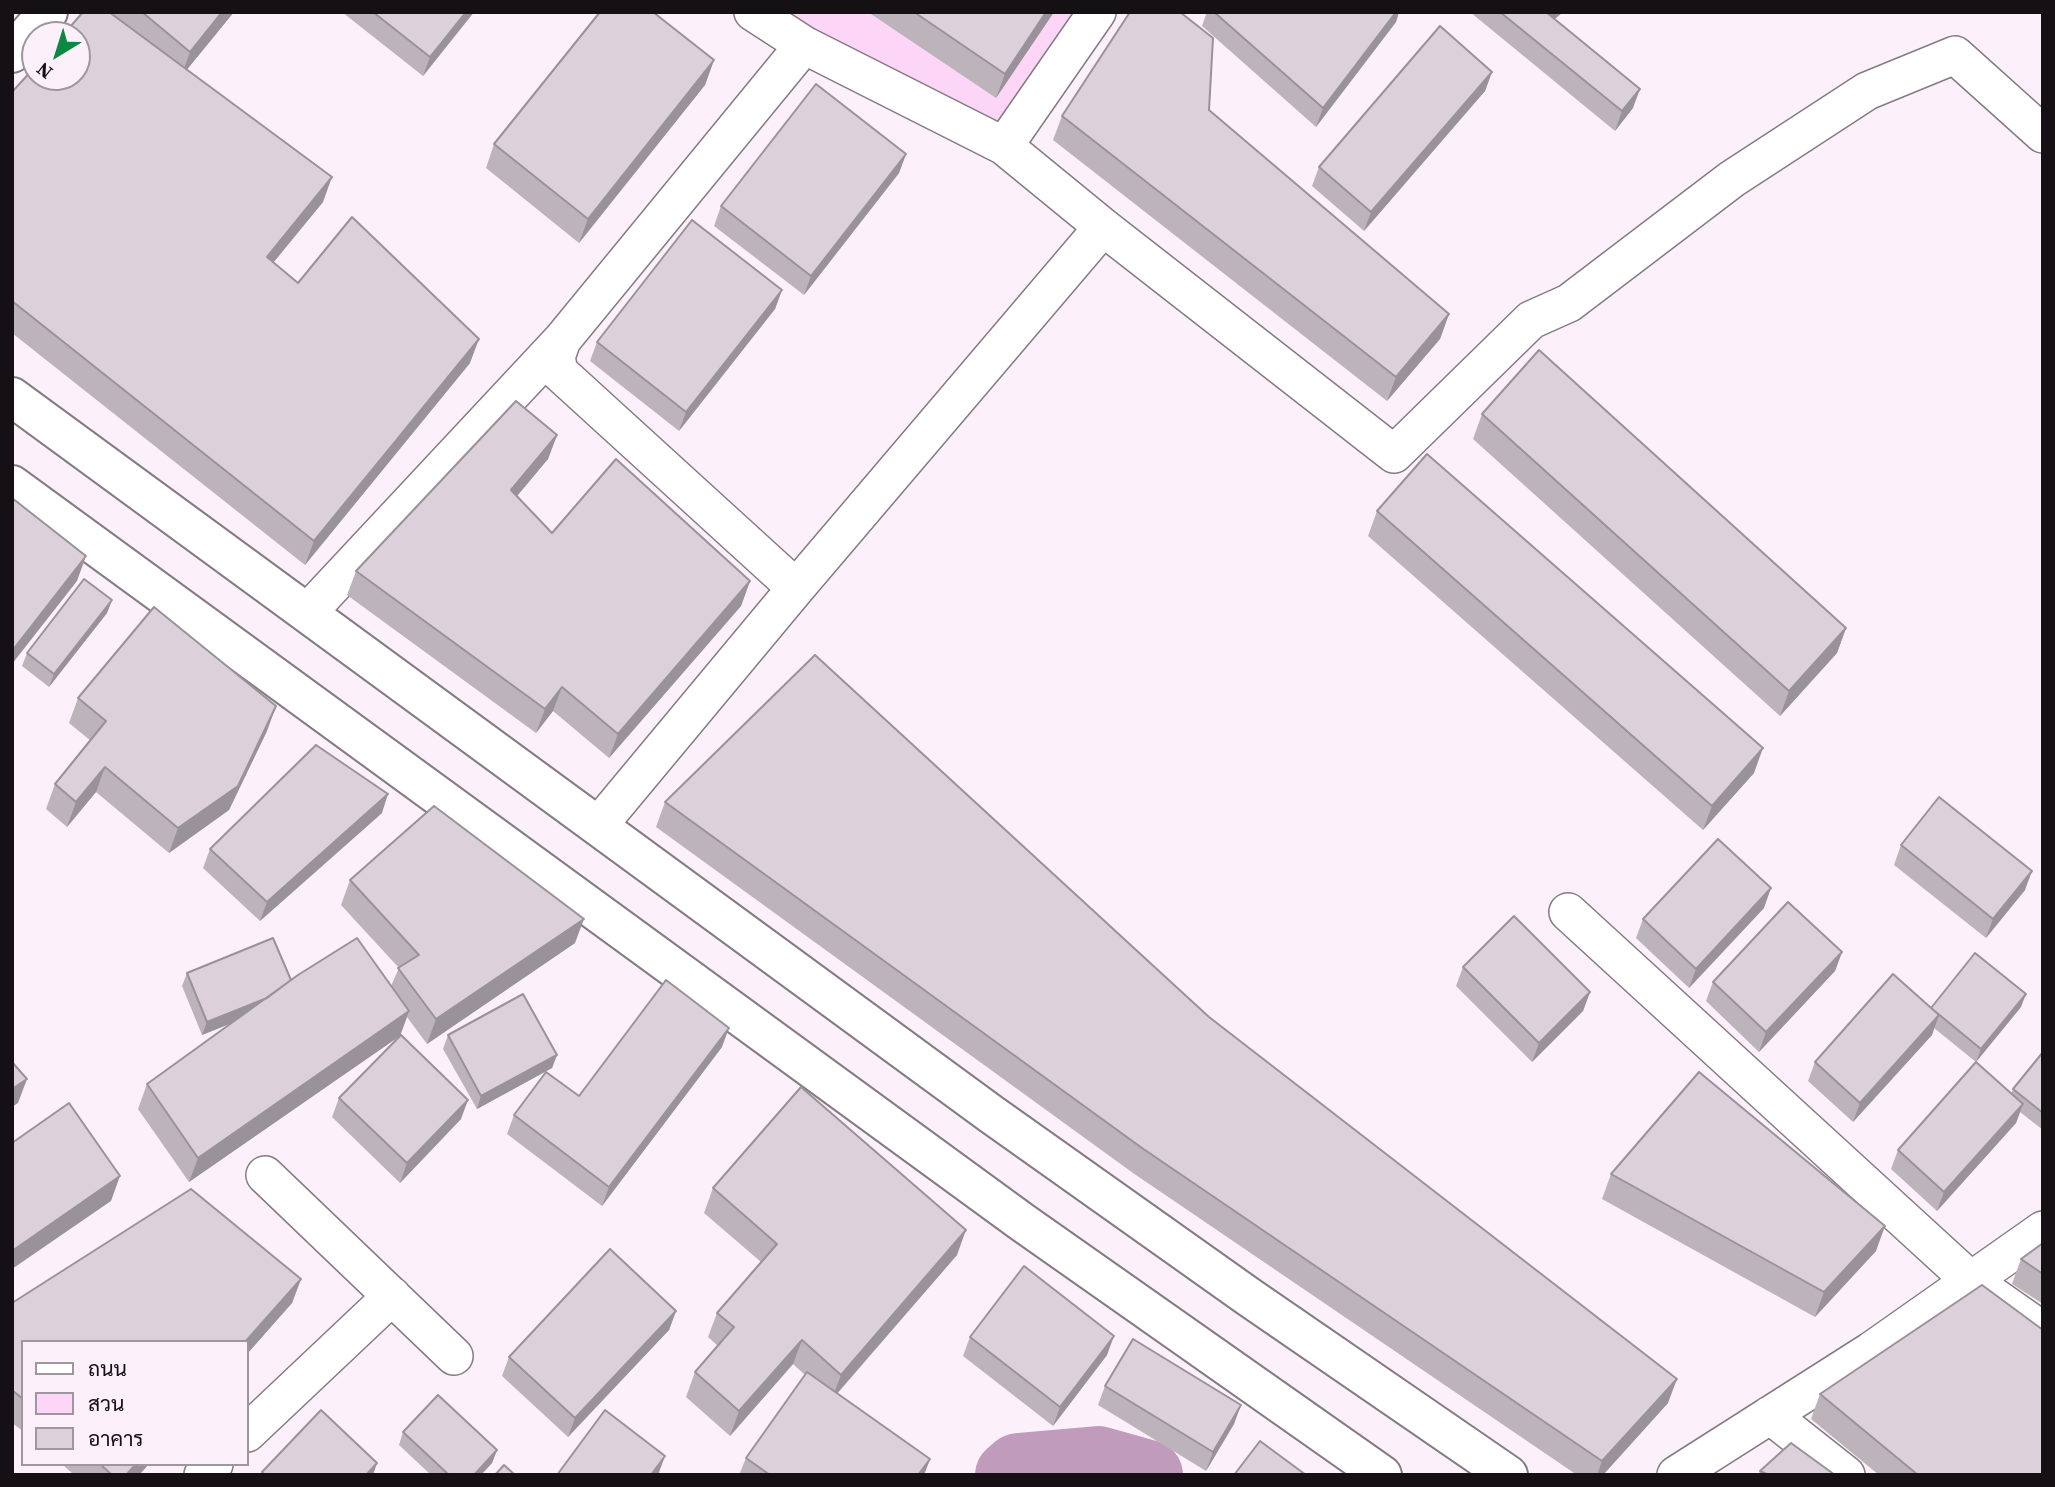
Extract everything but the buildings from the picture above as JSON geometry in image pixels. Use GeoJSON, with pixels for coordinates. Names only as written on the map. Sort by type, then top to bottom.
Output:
{"type":"FeatureCollection","features":[{"type":"Feature","properties":{"kind":"main road"},"geometry":{"type":"LineString","coordinates":[[12,53],[48,12]]}},
{"type":"Feature","properties":{"kind":"main road"},"geometry":{"type":"LineString","coordinates":[[12,397],[1003,1122],[1249,1297],[1508,1475]]}},
{"type":"Feature","properties":{"kind":"main road"},"geometry":{"type":"LineString","coordinates":[[12,485],[1022,1222],[1382,1475]]}},
{"type":"Feature","properties":{"kind":"street"},"geometry":{"type":"LineString","coordinates":[[753,12],[804,46],[1004,146],[1103,227],[1394,454],[1531,320],[1569,303],[1732,179],[1867,91],[1955,55],[2043,134]]}},
{"type":"Feature","properties":{"kind":"street"},"geometry":{"type":"LineString","coordinates":[[1004,146],[1097,12]]}},
{"type":"Feature","properties":{"kind":"street"},"geometry":{"type":"LineString","coordinates":[[307,613],[562,340],[804,46]]}},
{"type":"Feature","properties":{"kind":"street"},"geometry":{"type":"LineString","coordinates":[[598,827],[796,588],[1103,227]]}},
{"type":"Feature","properties":{"kind":"street"},"geometry":{"type":"LineString","coordinates":[[562,340],[556,357],[559,372],[796,588]]}},
{"type":"Feature","properties":{"kind":"street"},"geometry":{"type":"LineString","coordinates":[[1568,912],[1970,1280],[2043,1331]]}},
{"type":"Feature","properties":{"kind":"street"},"geometry":{"type":"LineString","coordinates":[[265,1175],[454,1356]]}},
{"type":"Feature","properties":{"kind":"street"},"geometry":{"type":"LineString","coordinates":[[1676,1475],[1871,1351],[2043,1230]]}},
{"type":"Feature","properties":{"kind":"street"},"geometry":{"type":"LineString","coordinates":[[248,1432],[392,1296]]}},
{"type":"Feature","properties":{"kind":"street"},"geometry":{"type":"LineString","coordinates":[[1770,1415],[1846,1475]]}},
{"type":"Feature","properties":{"kind":"green space"},"geometry":{"type":"Polygon","coordinates":[[[753,12],[1097,12],[1004,146],[753,12]]]}},
{"type":"Feature","properties":{"kind":"waterway"},"geometry":{"type":"LineString","coordinates":[[1010,1475],[1018,1468],[1098,1461],[1148,1475]]}}]}
